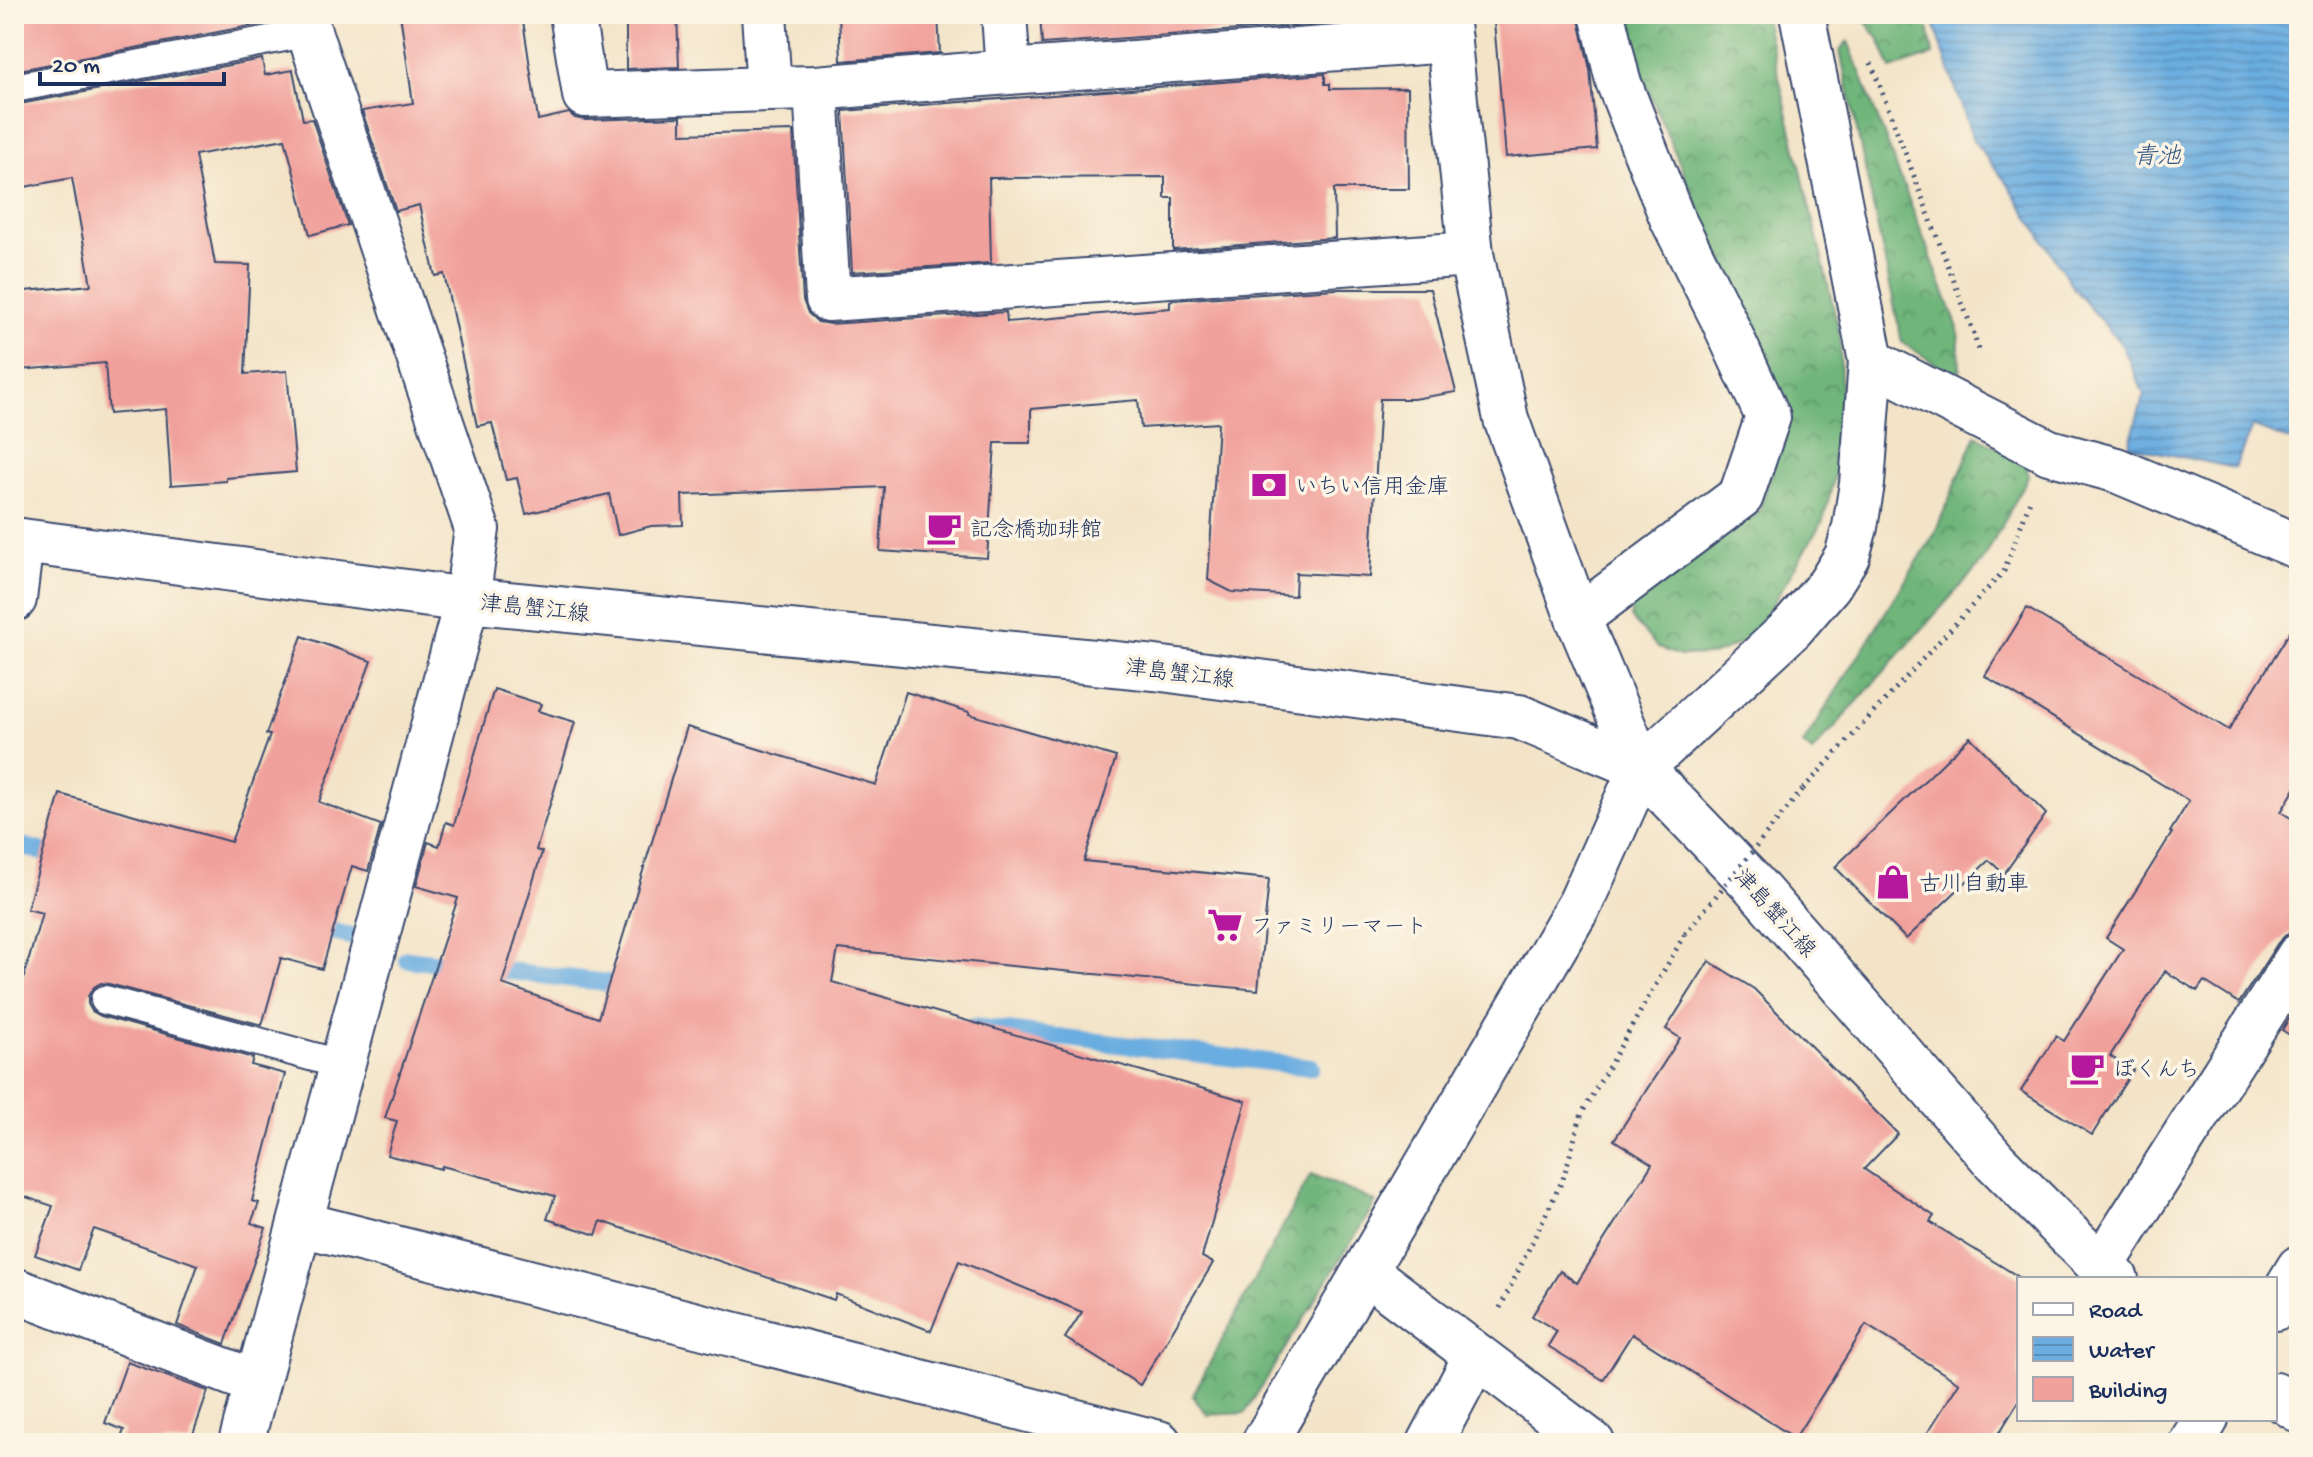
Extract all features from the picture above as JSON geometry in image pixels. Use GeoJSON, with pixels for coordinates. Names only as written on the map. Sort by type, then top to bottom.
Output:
{"type":"FeatureCollection","features":[{"type":"Feature","properties":{"kind":"street"},"geometry":{"type":"LineString","coordinates":[[572,14],[585,95],[816,88],[1008,72],[1448,27],[1471,254],[1506,419],[1578,618],[1641,768]]}},
{"type":"Feature","properties":{"kind":"street"},"geometry":{"type":"LineString","coordinates":[[764,14],[769,89]]}},
{"type":"Feature","properties":{"kind":"street"},"geometry":{"type":"LineString","coordinates":[[1004,14],[1008,72]]}},
{"type":"Feature","properties":{"kind":"street"},"geometry":{"type":"LineString","coordinates":[[1578,618],[1741,496],[1768,417],[1672,218],[1618,81],[1602,14]]}},
{"type":"Feature","properties":{"kind":"street"},"geometry":{"type":"LineString","coordinates":[[1264,1443],[1581,902],[1641,768],[1792,628],[1829,585],[1847,556],[1862,484],[1871,361],[1802,14]]}},
{"type":"Feature","properties":{"kind":"street"},"geometry":{"type":"LineString","coordinates":[[241,1443],[467,600],[477,529],[307,23]]}},
{"type":"Feature","properties":{"kind":"street"},"geometry":{"type":"LineString","coordinates":[[816,88],[828,299],[1471,254]]}},
{"type":"Feature","properties":{"kind":"street"},"geometry":{"type":"LineString","coordinates":[[1871,361],[2049,452],[2116,470],[2299,547]]}},
{"type":"Feature","properties":{"kind":"street"},"geometry":{"type":"LineString","coordinates":[[14,599],[18,541]]}},
{"type":"Feature","properties":{"kind":"street","name":"津島蟹江線"},"geometry":{"type":"LineString","coordinates":[[18,541],[467,600],[1155,668],[1519,717],[1641,768],[1753,884],[1995,1161],[2109,1273]]}},
{"type":"Feature","properties":{"kind":"street"},"geometry":{"type":"LineString","coordinates":[[2109,1273],[2299,956]]}},
{"type":"Feature","properties":{"kind":"street"},"geometry":{"type":"LineString","coordinates":[[301,1224],[1159,1443]]}},
{"type":"Feature","properties":{"kind":"street"},"geometry":{"type":"LineString","coordinates":[[2277,1305],[2299,1268]]}},
{"type":"Feature","properties":{"kind":"street"},"geometry":{"type":"LineString","coordinates":[[1366,1272],[1592,1443]]}},
{"type":"Feature","properties":{"kind":"street"},"geometry":{"type":"LineString","coordinates":[[14,1290],[257,1383]]}},
{"type":"Feature","properties":{"kind":"street"},"geometry":{"type":"LineString","coordinates":[[1430,1443],[1476,1356]]}},
{"type":"Feature","properties":{"kind":"street"},"geometry":{"type":"LineString","coordinates":[[2277,1396],[2299,1410]]}},
{"type":"Feature","properties":{"kind":"street"},"geometry":{"type":"LineString","coordinates":[[2191,1443],[2205,1421]]}},
{"type":"Feature","properties":{"kind":"lane"},"geometry":{"type":"LineString","coordinates":[[14,88],[307,23]]}},
{"type":"Feature","properties":{"kind":"lane"},"geometry":{"type":"LineString","coordinates":[[105,1000],[343,1065]]}},
{"type":"Feature","properties":{"kind":"path"},"geometry":{"type":"LineString","coordinates":[[1867,52],[1974,334],[1999,426]]}},
{"type":"Feature","properties":{"kind":"path"},"geometry":{"type":"LineString","coordinates":[[1476,1356],[1563,1179],[1582,1113],[1685,934],[1803,789],[2004,571],[2049,452]]}},
{"type":"Feature","properties":{"kind":"green space"},"geometry":{"type":"Polygon","coordinates":[[[1625,14],[1764,14],[1840,335],[1842,448],[1823,520],[1768,612],[1743,642],[1713,655],[1680,656],[1658,648],[1631,618],[1632,596],[1759,512],[1789,417],[1639,69],[1625,14]]]}},
{"type":"Feature","properties":{"kind":"green space"},"geometry":{"type":"Polygon","coordinates":[[[1859,14],[1926,14],[1933,55],[1891,69],[1879,39],[1859,14]]]}},
{"type":"Feature","properties":{"kind":"green space"},"geometry":{"type":"Polygon","coordinates":[[[1848,41],[1958,328],[1960,370],[1951,374],[1902,342],[1840,51],[1848,41]]]}},
{"type":"Feature","properties":{"kind":"green space"},"geometry":{"type":"Polygon","coordinates":[[[1976,435],[2027,465],[2028,477],[1983,561],[1812,752],[1803,744],[1934,535],[1976,435]]]}},
{"type":"Feature","properties":{"kind":"green space"},"geometry":{"type":"Polygon","coordinates":[[[1311,1174],[1376,1202],[1245,1413],[1208,1415],[1192,1396],[1311,1174]]]}},
{"type":"Feature","properties":{"kind":"water","name":"青池"},"geometry":{"type":"Polygon","coordinates":[[[1934,14],[2299,14],[2299,444],[2252,426],[2235,468],[2129,446],[2144,394],[2122,345],[2074,289],[2010,187],[1973,140],[1932,18],[1934,14]]]}},
{"type":"Feature","properties":{"kind":"building"},"geometry":{"type":"Polygon","coordinates":[[[14,14],[253,14],[255,25],[14,71],[14,14]]]}},
{"type":"Feature","properties":{"kind":"building"},"geometry":{"type":"Polygon","coordinates":[[[400,14],[522,14],[538,120],[569,113],[586,120],[681,117],[681,134],[793,131],[803,300],[808,313],[818,322],[830,324],[1006,312],[1007,322],[1170,308],[1170,301],[1173,300],[1336,289],[1430,289],[1456,392],[1413,399],[1380,399],[1370,577],[1296,573],[1295,596],[1232,592],[1208,580],[1218,423],[1141,428],[1138,400],[1031,409],[1031,443],[995,443],[987,558],[880,551],[884,487],[682,495],[683,525],[651,526],[618,535],[609,494],[526,514],[517,478],[506,480],[492,423],[477,426],[444,274],[435,276],[419,205],[396,211],[362,111],[413,103],[400,14]]]}},
{"type":"Feature","properties":{"kind":"building"},"geometry":{"type":"Polygon","coordinates":[[[626,14],[677,14],[679,67],[626,69],[626,14]]]}},
{"type":"Feature","properties":{"kind":"building"},"geometry":{"type":"Polygon","coordinates":[[[839,14],[938,14],[940,53],[841,61],[839,14]]]}},
{"type":"Feature","properties":{"kind":"building"},"geometry":{"type":"Polygon","coordinates":[[[1040,14],[1322,14],[1322,24],[1042,44],[1040,14]]]}},
{"type":"Feature","properties":{"kind":"building"},"geometry":{"type":"Polygon","coordinates":[[[1578,15],[1590,70],[1597,149],[1506,157],[1494,22],[1578,15]]]}},
{"type":"Feature","properties":{"kind":"building"},"geometry":{"type":"Polygon","coordinates":[[[262,59],[265,75],[293,70],[303,120],[312,119],[348,225],[310,235],[285,139],[195,155],[215,264],[250,265],[245,374],[287,371],[296,472],[171,485],[166,409],[109,414],[105,363],[19,370],[14,292],[91,285],[72,178],[14,189],[14,105],[262,59]]]}},
{"type":"Feature","properties":{"kind":"building"},"geometry":{"type":"Polygon","coordinates":[[[1325,74],[1325,84],[1330,84],[1330,89],[1408,88],[1409,189],[1334,189],[1335,238],[1173,250],[1173,198],[1165,198],[1165,177],[989,178],[991,263],[852,272],[843,111],[1325,74]]]}},
{"type":"Feature","properties":{"kind":"building"},"geometry":{"type":"Polygon","coordinates":[[[2027,608],[2229,730],[2299,617],[2299,782],[2281,812],[2299,823],[2299,931],[2287,934],[2278,943],[2239,1003],[2204,981],[2197,991],[2165,971],[2110,1056],[2133,1070],[2092,1135],[2021,1091],[2056,1036],[2064,1041],[2123,949],[2106,938],[2189,801],[1985,676],[2027,608]]]}},
{"type":"Feature","properties":{"kind":"building"},"geometry":{"type":"Polygon","coordinates":[[[302,636],[371,661],[319,802],[381,825],[368,871],[352,866],[322,969],[281,958],[262,1025],[109,984],[101,983],[94,987],[88,996],[92,1011],[101,1016],[253,1058],[251,1065],[285,1074],[252,1201],[259,1203],[251,1223],[266,1228],[225,1344],[177,1325],[198,1265],[94,1229],[78,1270],[35,1255],[53,1206],[14,1193],[14,1012],[42,913],[27,909],[60,794],[231,842],[302,636]]]}},
{"type":"Feature","properties":{"kind":"building"},"geometry":{"type":"Polygon","coordinates":[[[494,689],[541,704],[538,711],[575,722],[536,850],[542,852],[502,984],[598,1018],[687,727],[876,785],[906,692],[1116,757],[1084,861],[1269,879],[1258,990],[838,949],[832,982],[1246,1101],[1202,1257],[1213,1263],[1140,1385],[1065,1338],[1082,1312],[959,1261],[931,1331],[836,1294],[834,1300],[601,1221],[596,1235],[547,1219],[555,1196],[387,1155],[397,1121],[385,1118],[458,898],[416,886],[428,842],[439,846],[446,822],[454,825],[494,689]]]}},
{"type":"Feature","properties":{"kind":"building"},"geometry":{"type":"Polygon","coordinates":[[[1970,737],[2046,814],[2004,874],[1989,860],[1906,939],[1835,867],[1970,737]]]}},
{"type":"Feature","properties":{"kind":"building"},"geometry":{"type":"Polygon","coordinates":[[[1709,961],[1754,989],[1898,1134],[1864,1169],[1934,1216],[1930,1222],[2019,1277],[2017,1404],[1993,1443],[1921,1443],[1959,1383],[1866,1325],[1795,1438],[1632,1334],[1603,1380],[1548,1346],[1557,1331],[1532,1316],[1560,1271],[1577,1283],[1652,1164],[1614,1140],[1680,1038],[1666,1029],[1709,961]]]}},
{"type":"Feature","properties":{"kind":"building"},"geometry":{"type":"Polygon","coordinates":[[[2299,1003],[2299,1041],[2282,1030],[2299,1003]]]}},
{"type":"Feature","properties":{"kind":"building"},"geometry":{"type":"Polygon","coordinates":[[[127,1362],[208,1391],[190,1443],[119,1443],[124,1430],[105,1423],[127,1362]]]}},
{"type":"Feature","properties":{"kind":"waterway"},"geometry":{"type":"LineString","coordinates":[[14,844],[65,858]]}},
{"type":"Feature","properties":{"kind":"waterway"},"geometry":{"type":"LineString","coordinates":[[309,925],[349,936]]}},
{"type":"Feature","properties":{"kind":"waterway"},"geometry":{"type":"LineString","coordinates":[[407,959],[459,965]]}},
{"type":"Feature","properties":{"kind":"waterway"},"geometry":{"type":"LineString","coordinates":[[484,968],[633,986]]}},
{"type":"Feature","properties":{"kind":"waterway"},"geometry":{"type":"LineString","coordinates":[[973,1027],[1311,1067]]}},
{"type":"Feature","properties":{"kind":"place","name":"いちい信用金庫"},"geometry":{"type":"Point","coordinates":[1269,485]}},
{"type":"Feature","properties":{"kind":"place","name":"記念橋珈琲館"},"geometry":{"type":"Point","coordinates":[944,528]}},
{"type":"Feature","properties":{"kind":"place","name":"古川自動車"},"geometry":{"type":"Point","coordinates":[1893,882]}},
{"type":"Feature","properties":{"kind":"place","name":"ファミリーマート"},"geometry":{"type":"Point","coordinates":[1225,925]}},
{"type":"Feature","properties":{"kind":"place","name":"ぼくんち"},"geometry":{"type":"Point","coordinates":[2087,1068]}}]}
